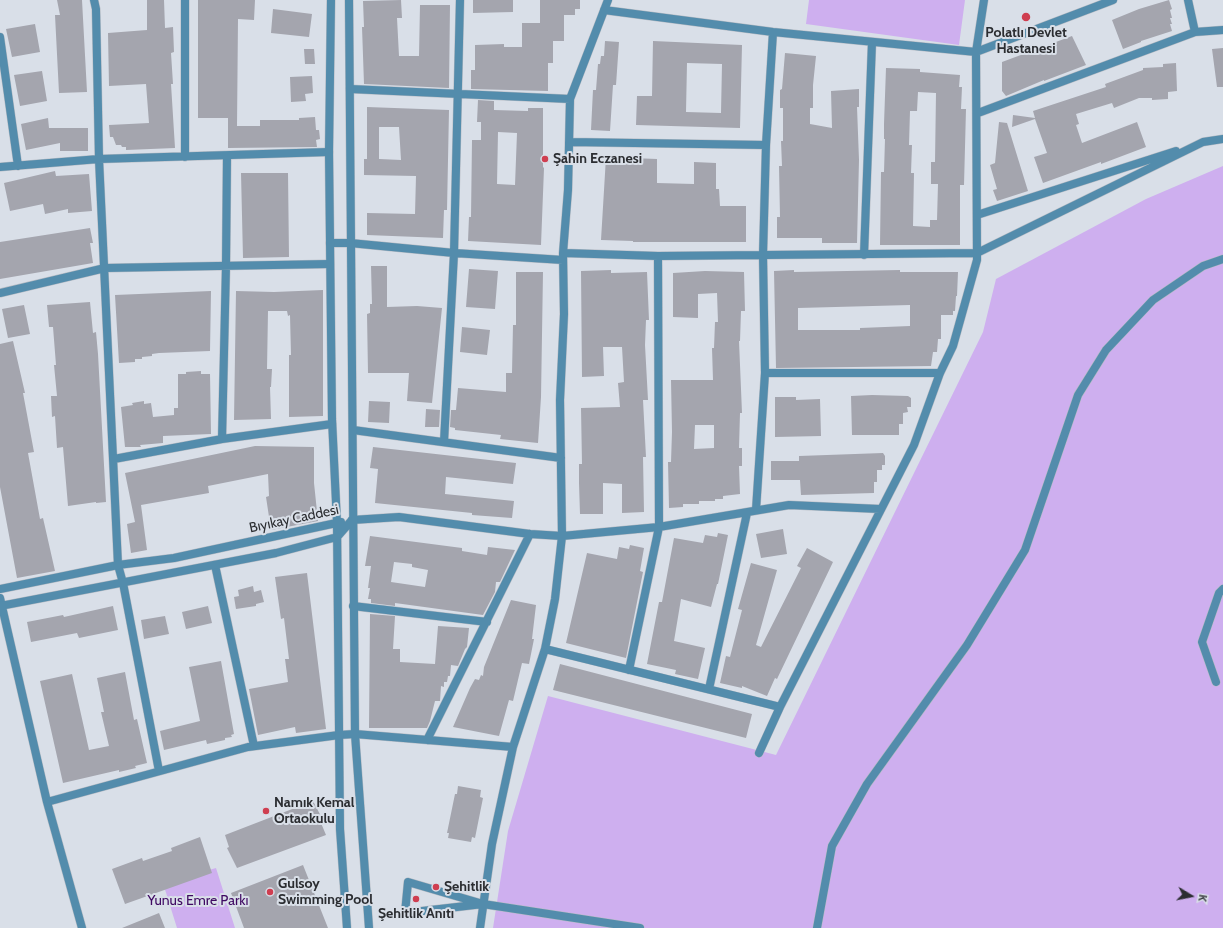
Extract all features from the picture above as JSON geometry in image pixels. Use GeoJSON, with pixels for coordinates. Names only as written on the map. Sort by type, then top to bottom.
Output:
{"type":"FeatureCollection","features":[{"type":"Feature","properties":{"kind":"street"},"geometry":{"type":"LineString","coordinates":[[94,0],[96,9],[99,159],[118,565],[123,583],[159,771]]}},
{"type":"Feature","properties":{"kind":"street"},"geometry":{"type":"LineString","coordinates":[[185,0],[185,157]]}},
{"type":"Feature","properties":{"kind":"street"},"geometry":{"type":"LineString","coordinates":[[330,0],[329,152],[332,424],[337,523],[340,830],[347,928]]}},
{"type":"Feature","properties":{"kind":"street"},"geometry":{"type":"LineString","coordinates":[[349,0],[350,243],[353,430],[352,520],[355,734],[369,928]]}},
{"type":"Feature","properties":{"kind":"street"},"geometry":{"type":"LineString","coordinates":[[444,442],[454,253],[460,0]]}},
{"type":"Feature","properties":{"kind":"street"},"geometry":{"type":"LineString","coordinates":[[480,928],[492,844],[513,747],[545,649],[555,599],[562,536],[560,400],[564,314],[563,257],[570,99],[608,0]]}},
{"type":"Feature","properties":{"kind":"street"},"geometry":{"type":"LineString","coordinates":[[759,753],[780,707],[914,445],[940,373],[953,346],[977,260],[978,113],[976,52],[984,0]]}},
{"type":"Feature","properties":{"kind":"street"},"geometry":{"type":"LineString","coordinates":[[604,10],[773,32],[976,52],[1113,0]]}},
{"type":"Feature","properties":{"kind":"street"},"geometry":{"type":"LineString","coordinates":[[1188,0],[1195,32]]}},
{"type":"Feature","properties":{"kind":"street"},"geometry":{"type":"LineString","coordinates":[[978,113],[1195,32],[1223,30]]}},
{"type":"Feature","properties":{"kind":"street"},"geometry":{"type":"LineString","coordinates":[[756,510],[765,373],[763,255],[766,145],[773,32]]}},
{"type":"Feature","properties":{"kind":"street"},"geometry":{"type":"LineString","coordinates":[[0,37],[18,166]]}},
{"type":"Feature","properties":{"kind":"street"},"geometry":{"type":"LineString","coordinates":[[864,255],[872,42]]}},
{"type":"Feature","properties":{"kind":"street"},"geometry":{"type":"LineString","coordinates":[[350,89],[570,99]]}},
{"type":"Feature","properties":{"kind":"street"},"geometry":{"type":"LineString","coordinates":[[977,215],[1203,142],[1223,139]]}},
{"type":"Feature","properties":{"kind":"street"},"geometry":{"type":"LineString","coordinates":[[569,142],[766,145]]}},
{"type":"Feature","properties":{"kind":"street"},"geometry":{"type":"LineString","coordinates":[[330,243],[350,243],[454,253],[563,257],[977,254],[1203,142]]}},
{"type":"Feature","properties":{"kind":"street"},"geometry":{"type":"LineString","coordinates":[[0,167],[99,159],[329,152]]}},
{"type":"Feature","properties":{"kind":"street"},"geometry":{"type":"LineString","coordinates":[[222,439],[227,156]]}},
{"type":"Feature","properties":{"kind":"street"},"geometry":{"type":"LineString","coordinates":[[629,670],[658,527],[658,256]]}},
{"type":"Feature","properties":{"kind":"street"},"geometry":{"type":"LineString","coordinates":[[817,928],[832,846],[867,784],[967,645],[1025,550],[1078,395],[1106,350],[1153,300],[1203,266],[1223,259]]}},
{"type":"Feature","properties":{"kind":"street"},"geometry":{"type":"LineString","coordinates":[[0,292],[105,268],[330,264]]}},
{"type":"Feature","properties":{"kind":"street"},"geometry":{"type":"LineString","coordinates":[[765,373],[940,373]]}},
{"type":"Feature","properties":{"kind":"street"},"geometry":{"type":"LineString","coordinates":[[114,459],[222,439],[332,424]]}},
{"type":"Feature","properties":{"kind":"street"},"geometry":{"type":"LineString","coordinates":[[353,430],[561,458]]}},
{"type":"Feature","properties":{"kind":"street"},"geometry":{"type":"LineString","coordinates":[[352,520],[399,517],[530,534],[562,536],[658,527],[789,505],[880,509]]}},
{"type":"Feature","properties":{"kind":"street"},"geometry":{"type":"LineString","coordinates":[[710,689],[747,513]]}},
{"type":"Feature","properties":{"kind":"street","name":"Bıyıkay Caddesi"},"geometry":{"type":"LineString","coordinates":[[0,589],[118,565],[174,558],[352,520]]}},
{"type":"Feature","properties":{"kind":"street","name":"Bıyıkay Caddesi"},"geometry":{"type":"LineString","coordinates":[[1,606],[276,553],[337,537],[352,520]]}},
{"type":"Feature","properties":{"kind":"street"},"geometry":{"type":"LineString","coordinates":[[426,740],[487,622],[530,534]]}},
{"type":"Feature","properties":{"kind":"street"},"geometry":{"type":"LineString","coordinates":[[215,565],[254,746]]}},
{"type":"Feature","properties":{"kind":"street"},"geometry":{"type":"LineString","coordinates":[[1216,682],[1202,642],[1219,593],[1223,589]]}},
{"type":"Feature","properties":{"kind":"street"},"geometry":{"type":"LineString","coordinates":[[0,598],[47,802],[82,928]]}},
{"type":"Feature","properties":{"kind":"street"},"geometry":{"type":"LineString","coordinates":[[354,606],[487,622]]}},
{"type":"Feature","properties":{"kind":"street"},"geometry":{"type":"LineString","coordinates":[[545,649],[780,707]]}},
{"type":"Feature","properties":{"kind":"street"},"geometry":{"type":"LineString","coordinates":[[47,802],[254,746],[339,735],[355,734],[513,747]]}},
{"type":"Feature","properties":{"kind":"street"},"geometry":{"type":"LineString","coordinates":[[483,904],[405,913],[408,882],[483,904],[640,928]]}},
{"type":"Feature","properties":{"kind":"green space"},"geometry":{"type":"Polygon","coordinates":[[[809,0],[965,0],[959,45],[806,24],[809,0]]]}},
{"type":"Feature","properties":{"kind":"green space"},"geometry":{"type":"Polygon","coordinates":[[[1223,166],[1223,928],[493,928],[508,831],[548,696],[776,755],[983,332],[996,279],[1146,199],[1223,166]]]}},
{"type":"Feature","properties":{"kind":"green space","name":"Yunus Emre Parkı"},"geometry":{"type":"Polygon","coordinates":[[[216,868],[235,928],[177,928],[163,883],[216,868]]]}},
{"type":"Feature","properties":{"kind":"building"},"geometry":{"type":"Polygon","coordinates":[[[57,0],[82,0],[87,92],[59,93],[55,15],[60,15],[57,0]]]}},
{"type":"Feature","properties":{"kind":"building"},"geometry":{"type":"Polygon","coordinates":[[[147,0],[164,0],[165,28],[173,27],[174,52],[171,53],[173,84],[171,84],[175,148],[126,150],[126,147],[116,145],[113,137],[110,137],[109,125],[149,123],[146,84],[109,86],[108,33],[147,30],[147,0]]]}},
{"type":"Feature","properties":{"kind":"building"},"geometry":{"type":"Polygon","coordinates":[[[198,0],[255,0],[254,20],[238,19],[237,126],[260,126],[260,120],[299,120],[299,118],[315,117],[316,130],[319,130],[320,139],[316,140],[317,147],[228,148],[228,118],[198,118],[198,0]]]}},
{"type":"Feature","properties":{"kind":"building"},"geometry":{"type":"Polygon","coordinates":[[[401,0],[402,18],[397,18],[399,56],[419,56],[420,5],[450,5],[449,88],[364,84],[362,27],[364,27],[363,1],[401,0]]]}},
{"type":"Feature","properties":{"kind":"building"},"geometry":{"type":"Polygon","coordinates":[[[473,0],[513,0],[513,12],[473,13],[473,0]]]}},
{"type":"Feature","properties":{"kind":"building"},"geometry":{"type":"Polygon","coordinates":[[[540,0],[580,0],[580,9],[575,9],[575,15],[564,15],[564,41],[553,41],[553,63],[548,63],[548,91],[471,89],[471,70],[475,70],[475,45],[504,44],[504,47],[522,47],[522,23],[540,23],[540,0]]]}},
{"type":"Feature","properties":{"kind":"building"},"geometry":{"type":"Polygon","coordinates":[[[1169,0],[1172,9],[1170,10],[1172,18],[1170,18],[1172,24],[1170,24],[1172,31],[1141,41],[1123,49],[1112,20],[1139,9],[1169,0]]]}},
{"type":"Feature","properties":{"kind":"building"},"geometry":{"type":"Polygon","coordinates":[[[273,9],[312,14],[309,37],[271,33],[273,9]]]}},
{"type":"Feature","properties":{"kind":"building"},"geometry":{"type":"Polygon","coordinates":[[[35,24],[40,52],[12,57],[6,29],[35,24]]]}},
{"type":"Feature","properties":{"kind":"building"},"geometry":{"type":"Polygon","coordinates":[[[1072,36],[1086,65],[1006,96],[1002,91],[1002,62],[1072,36]]]}},
{"type":"Feature","properties":{"kind":"building"},"geometry":{"type":"Polygon","coordinates":[[[605,41],[619,42],[616,85],[613,85],[610,131],[591,130],[593,90],[596,90],[598,64],[600,64],[601,56],[604,56],[605,41]]]}},
{"type":"Feature","properties":{"kind":"building"},"geometry":{"type":"Polygon","coordinates":[[[653,41],[742,45],[740,128],[636,125],[637,96],[652,96],[653,41]],[[687,63],[686,112],[721,113],[722,64],[687,63]]]}},
{"type":"Feature","properties":{"kind":"building"},"geometry":{"type":"Polygon","coordinates":[[[1223,48],[1223,87],[1217,87],[1212,49],[1223,48]]]}},
{"type":"Feature","properties":{"kind":"building"},"geometry":{"type":"Polygon","coordinates":[[[304,49],[314,49],[315,64],[305,64],[304,49]]]}},
{"type":"Feature","properties":{"kind":"building"},"geometry":{"type":"Polygon","coordinates":[[[785,53],[816,56],[813,85],[813,108],[810,108],[810,124],[832,128],[831,91],[859,89],[859,107],[857,107],[859,160],[857,243],[822,243],[822,238],[777,238],[777,217],[780,217],[779,166],[782,166],[781,141],[783,141],[783,108],[780,108],[780,90],[782,89],[785,53]]]}},
{"type":"Feature","properties":{"kind":"building"},"geometry":{"type":"Polygon","coordinates":[[[1176,63],[1177,91],[1168,92],[1168,99],[1152,100],[1152,98],[1139,98],[1114,108],[1112,103],[1076,114],[1079,124],[1076,125],[1082,143],[1137,122],[1146,147],[1101,164],[1101,162],[1043,183],[1034,157],[1047,153],[1035,119],[1012,127],[1013,115],[1035,118],[1033,111],[1106,87],[1105,84],[1143,70],[1143,68],[1163,67],[1163,64],[1176,63]]]}},
{"type":"Feature","properties":{"kind":"building"},"geometry":{"type":"Polygon","coordinates":[[[886,68],[920,69],[920,72],[960,75],[959,87],[962,87],[961,109],[966,109],[964,185],[960,185],[960,245],[880,245],[881,172],[884,172],[886,68]],[[918,92],[917,111],[910,111],[909,145],[912,145],[911,173],[914,173],[913,226],[930,227],[930,220],[937,220],[938,184],[931,184],[931,162],[935,162],[936,93],[918,92]]]}},
{"type":"Feature","properties":{"kind":"building"},"geometry":{"type":"Polygon","coordinates":[[[42,71],[47,101],[20,106],[14,75],[42,71]]]}},
{"type":"Feature","properties":{"kind":"building"},"geometry":{"type":"Polygon","coordinates":[[[312,76],[313,93],[305,94],[306,101],[291,102],[290,77],[312,76]]]}},
{"type":"Feature","properties":{"kind":"building"},"geometry":{"type":"Polygon","coordinates":[[[478,100],[494,101],[494,110],[528,111],[528,108],[543,108],[544,168],[541,245],[468,241],[469,217],[471,217],[472,140],[481,140],[481,122],[477,122],[478,100]],[[498,132],[497,184],[515,185],[517,133],[498,132]]]}},
{"type":"Feature","properties":{"kind":"building"},"geometry":{"type":"Polygon","coordinates":[[[367,107],[449,110],[447,210],[444,210],[443,238],[367,235],[367,213],[415,214],[416,176],[364,175],[364,159],[367,159],[367,107]],[[379,127],[379,159],[401,160],[399,127],[379,127]]]}},
{"type":"Feature","properties":{"kind":"building"},"geometry":{"type":"Polygon","coordinates":[[[48,118],[49,128],[88,128],[88,151],[60,151],[60,143],[26,150],[21,124],[48,118]]]}},
{"type":"Feature","properties":{"kind":"building"},"geometry":{"type":"Polygon","coordinates":[[[999,122],[1007,123],[1028,191],[997,201],[993,190],[997,189],[990,165],[995,163],[999,122]]]}},
{"type":"Feature","properties":{"kind":"building"},"geometry":{"type":"Polygon","coordinates":[[[606,157],[657,159],[657,183],[694,184],[694,162],[716,163],[716,189],[719,189],[720,206],[746,206],[746,242],[633,242],[601,240],[606,157]]]}},
{"type":"Feature","properties":{"kind":"building"},"geometry":{"type":"Polygon","coordinates":[[[55,171],[56,176],[89,174],[92,211],[68,213],[68,209],[45,214],[43,204],[10,211],[4,183],[55,171]]]}},
{"type":"Feature","properties":{"kind":"building"},"geometry":{"type":"Polygon","coordinates":[[[241,173],[288,173],[289,257],[243,258],[241,173]]]}},
{"type":"Feature","properties":{"kind":"building"},"geometry":{"type":"Polygon","coordinates":[[[90,228],[93,243],[90,243],[93,263],[0,279],[0,242],[90,228]]]}},
{"type":"Feature","properties":{"kind":"building"},"geometry":{"type":"Polygon","coordinates":[[[371,266],[387,266],[387,307],[417,306],[442,308],[432,403],[407,401],[409,373],[368,373],[367,314],[370,313],[370,304],[372,304],[371,266]]]}},
{"type":"Feature","properties":{"kind":"building"},"geometry":{"type":"Polygon","coordinates":[[[469,269],[498,271],[495,309],[466,307],[469,269]]]}},
{"type":"Feature","properties":{"kind":"building"},"geometry":{"type":"Polygon","coordinates":[[[611,270],[611,273],[647,272],[649,320],[646,320],[645,345],[648,400],[643,400],[646,457],[643,457],[644,512],[622,513],[622,484],[603,483],[603,514],[580,514],[579,464],[582,464],[581,408],[620,407],[618,383],[624,382],[622,347],[603,347],[604,376],[582,377],[581,271],[611,270]]]}},
{"type":"Feature","properties":{"kind":"building"},"geometry":{"type":"Polygon","coordinates":[[[900,270],[900,272],[958,272],[955,311],[953,311],[953,315],[941,315],[941,339],[938,339],[937,352],[933,352],[931,366],[776,368],[774,271],[900,270]],[[910,305],[798,308],[798,330],[860,330],[860,328],[910,326],[910,305]]]}},
{"type":"Feature","properties":{"kind":"building"},"geometry":{"type":"Polygon","coordinates":[[[705,271],[744,272],[745,311],[741,311],[739,341],[742,413],[740,413],[739,448],[742,448],[742,466],[739,466],[740,494],[723,496],[723,499],[715,499],[715,501],[699,501],[699,504],[683,504],[683,507],[669,508],[668,462],[671,462],[672,432],[671,380],[713,380],[712,348],[714,348],[715,322],[718,322],[717,293],[698,294],[698,318],[673,317],[673,273],[705,271]],[[695,425],[694,449],[714,448],[714,425],[695,425]]]}},
{"type":"Feature","properties":{"kind":"building"},"geometry":{"type":"Polygon","coordinates":[[[516,272],[543,272],[541,397],[538,443],[500,439],[501,435],[455,430],[455,428],[450,427],[451,410],[456,410],[458,388],[506,392],[506,373],[512,373],[513,325],[516,325],[516,272]]]}},
{"type":"Feature","properties":{"kind":"building"},"geometry":{"type":"Polygon","coordinates":[[[323,290],[323,416],[289,417],[289,355],[291,355],[290,315],[288,316],[287,311],[268,311],[267,369],[272,369],[270,387],[271,419],[234,420],[236,291],[274,292],[323,290]]]}},
{"type":"Feature","properties":{"kind":"building"},"geometry":{"type":"Polygon","coordinates":[[[211,291],[210,351],[159,353],[152,354],[152,356],[142,357],[142,359],[135,359],[135,362],[119,363],[115,295],[211,291]]]}},
{"type":"Feature","properties":{"kind":"building"},"geometry":{"type":"Polygon","coordinates":[[[90,302],[93,333],[96,332],[98,354],[106,502],[68,506],[63,447],[57,448],[55,416],[52,417],[51,396],[57,396],[54,365],[56,365],[53,327],[49,327],[47,305],[90,302]]]}},
{"type":"Feature","properties":{"kind":"building"},"geometry":{"type":"Polygon","coordinates":[[[24,305],[30,334],[8,338],[2,309],[24,305]]]}},
{"type":"Feature","properties":{"kind":"building"},"geometry":{"type":"Polygon","coordinates":[[[462,327],[490,330],[487,355],[460,352],[462,327]]]}},
{"type":"Feature","properties":{"kind":"building"},"geometry":{"type":"Polygon","coordinates":[[[13,341],[25,393],[23,393],[34,452],[28,453],[40,519],[43,518],[55,571],[17,578],[0,487],[0,344],[13,341]]]}},
{"type":"Feature","properties":{"kind":"building"},"geometry":{"type":"Polygon","coordinates":[[[201,371],[201,374],[210,374],[211,434],[163,436],[163,443],[140,445],[141,447],[125,447],[121,407],[144,401],[144,404],[151,403],[153,417],[174,415],[174,408],[178,408],[178,374],[201,371]]]}},
{"type":"Feature","properties":{"kind":"building"},"geometry":{"type":"Polygon","coordinates":[[[851,396],[908,396],[911,398],[911,407],[907,407],[908,412],[903,413],[903,424],[899,424],[899,435],[852,435],[851,396]]]}},
{"type":"Feature","properties":{"kind":"building"},"geometry":{"type":"Polygon","coordinates":[[[775,397],[796,397],[796,400],[820,399],[821,436],[775,437],[775,397]]]}},
{"type":"Feature","properties":{"kind":"building"},"geometry":{"type":"Polygon","coordinates":[[[369,401],[390,402],[389,423],[368,422],[369,401]]]}},
{"type":"Feature","properties":{"kind":"building"},"geometry":{"type":"Polygon","coordinates":[[[426,409],[440,410],[439,427],[425,427],[426,409]]]}},
{"type":"Feature","properties":{"kind":"building"},"geometry":{"type":"Polygon","coordinates":[[[255,446],[314,447],[314,483],[318,521],[271,530],[266,497],[269,496],[268,474],[208,486],[209,493],[141,505],[147,550],[131,553],[127,524],[135,522],[125,473],[255,446]]]}},
{"type":"Feature","properties":{"kind":"building"},"geometry":{"type":"Polygon","coordinates":[[[373,447],[516,463],[513,484],[446,477],[445,494],[514,501],[512,518],[472,515],[472,513],[375,503],[378,469],[370,468],[373,447]]]}},
{"type":"Feature","properties":{"kind":"building"},"geometry":{"type":"Polygon","coordinates":[[[883,453],[885,456],[885,465],[882,465],[882,470],[877,470],[877,482],[874,482],[874,493],[801,495],[800,480],[771,480],[771,461],[799,461],[799,456],[883,453]]]}},
{"type":"Feature","properties":{"kind":"building"},"geometry":{"type":"Polygon","coordinates":[[[783,529],[787,554],[761,558],[756,534],[783,529]]]}},
{"type":"Feature","properties":{"kind":"building"},"geometry":{"type":"Polygon","coordinates":[[[718,533],[728,535],[718,584],[711,607],[681,599],[674,641],[705,648],[698,679],[675,674],[676,670],[647,664],[659,602],[662,602],[674,538],[703,543],[705,535],[717,537],[718,533]]]}},
{"type":"Feature","properties":{"kind":"building"},"geometry":{"type":"Polygon","coordinates":[[[370,536],[462,548],[462,551],[487,555],[488,547],[515,550],[500,582],[496,582],[495,592],[483,615],[395,603],[395,606],[371,603],[371,599],[368,599],[370,588],[368,588],[371,566],[365,566],[370,536]],[[394,562],[391,582],[425,587],[428,570],[412,567],[412,564],[394,562]]]}},
{"type":"Feature","properties":{"kind":"building"},"geometry":{"type":"Polygon","coordinates":[[[630,545],[644,548],[640,571],[643,572],[626,658],[566,643],[587,553],[617,559],[619,547],[629,549],[630,545]]]}},
{"type":"Feature","properties":{"kind":"building"},"geometry":{"type":"Polygon","coordinates":[[[807,548],[833,562],[777,679],[775,678],[767,696],[742,686],[742,688],[720,683],[726,656],[730,657],[742,610],[738,609],[751,563],[777,570],[756,645],[761,647],[801,568],[797,566],[807,548]]]}},
{"type":"Feature","properties":{"kind":"building"},"geometry":{"type":"Polygon","coordinates":[[[307,573],[326,729],[296,733],[295,727],[258,735],[249,689],[288,682],[285,659],[289,659],[284,618],[281,619],[275,577],[307,573]]]}},
{"type":"Feature","properties":{"kind":"building"},"geometry":{"type":"Polygon","coordinates":[[[253,586],[254,592],[261,590],[264,602],[256,604],[256,606],[236,609],[234,597],[239,596],[238,590],[253,586]]]}},
{"type":"Feature","properties":{"kind":"building"},"geometry":{"type":"Polygon","coordinates":[[[511,600],[536,605],[532,639],[534,639],[529,664],[522,663],[513,701],[509,700],[499,736],[453,727],[475,679],[479,680],[481,675],[483,676],[484,667],[511,600]]]}},
{"type":"Feature","properties":{"kind":"building"},"geometry":{"type":"Polygon","coordinates":[[[113,606],[118,630],[79,638],[77,633],[31,642],[27,622],[63,615],[64,617],[113,606]]]}},
{"type":"Feature","properties":{"kind":"building"},"geometry":{"type":"Polygon","coordinates":[[[208,606],[212,623],[186,629],[182,612],[208,606]]]}},
{"type":"Feature","properties":{"kind":"building"},"geometry":{"type":"Polygon","coordinates":[[[370,614],[395,616],[393,649],[400,649],[400,662],[435,664],[438,626],[469,628],[467,647],[458,666],[451,665],[450,676],[448,676],[447,682],[444,682],[444,687],[441,686],[440,701],[435,701],[427,728],[369,728],[370,614]]]}},
{"type":"Feature","properties":{"kind":"building"},"geometry":{"type":"Polygon","coordinates":[[[165,616],[169,634],[144,639],[141,620],[165,616]]]}},
{"type":"Feature","properties":{"kind":"building"},"geometry":{"type":"Polygon","coordinates":[[[221,661],[234,734],[231,735],[232,737],[225,738],[225,740],[207,744],[206,740],[164,750],[160,731],[200,721],[189,667],[221,661]]]}},
{"type":"Feature","properties":{"kind":"building"},"geometry":{"type":"Polygon","coordinates":[[[560,664],[752,714],[746,738],[553,690],[560,664]]]}},
{"type":"Feature","properties":{"kind":"building"},"geometry":{"type":"Polygon","coordinates":[[[125,672],[134,720],[137,719],[147,763],[135,766],[136,768],[119,772],[119,770],[63,783],[40,681],[72,674],[89,750],[109,746],[101,712],[104,712],[97,678],[125,672]]]}},
{"type":"Feature","properties":{"kind":"building"},"geometry":{"type":"Polygon","coordinates":[[[458,786],[481,790],[480,797],[483,798],[475,838],[472,837],[471,842],[448,838],[449,833],[447,833],[458,786]]]}},
{"type":"Feature","properties":{"kind":"building"},"geometry":{"type":"Polygon","coordinates":[[[313,801],[324,822],[321,823],[326,835],[237,868],[227,848],[229,847],[225,835],[313,801]]]}},
{"type":"Feature","properties":{"kind":"building"},"geometry":{"type":"Polygon","coordinates":[[[200,837],[212,873],[125,904],[112,869],[142,858],[143,861],[172,851],[171,848],[200,837]]]}},
{"type":"Feature","properties":{"kind":"building"},"geometry":{"type":"Polygon","coordinates":[[[303,865],[328,928],[244,928],[231,893],[303,865]]]}},
{"type":"Feature","properties":{"kind":"building"},"geometry":{"type":"Polygon","coordinates":[[[159,913],[165,928],[122,928],[159,913]]]}},
{"type":"Feature","properties":{"kind":"place","name":"Polatlı Devlet Hastanesi"},"geometry":{"type":"Point","coordinates":[1026,17]}},
{"type":"Feature","properties":{"kind":"place","name":"Şahin Eczanesi"},"geometry":{"type":"Point","coordinates":[545,159]}},
{"type":"Feature","properties":{"kind":"place","name":"Namık Kemal Ortaokulu"},"geometry":{"type":"Point","coordinates":[266,811]}},
{"type":"Feature","properties":{"kind":"place","name":"Şehitlik"},"geometry":{"type":"Point","coordinates":[436,887]}},
{"type":"Feature","properties":{"kind":"place","name":"Gulsoy Swimming Pool"},"geometry":{"type":"Point","coordinates":[270,892]}},
{"type":"Feature","properties":{"kind":"place","name":"Şehitlik Anıtı"},"geometry":{"type":"Point","coordinates":[416,899]}}]}
